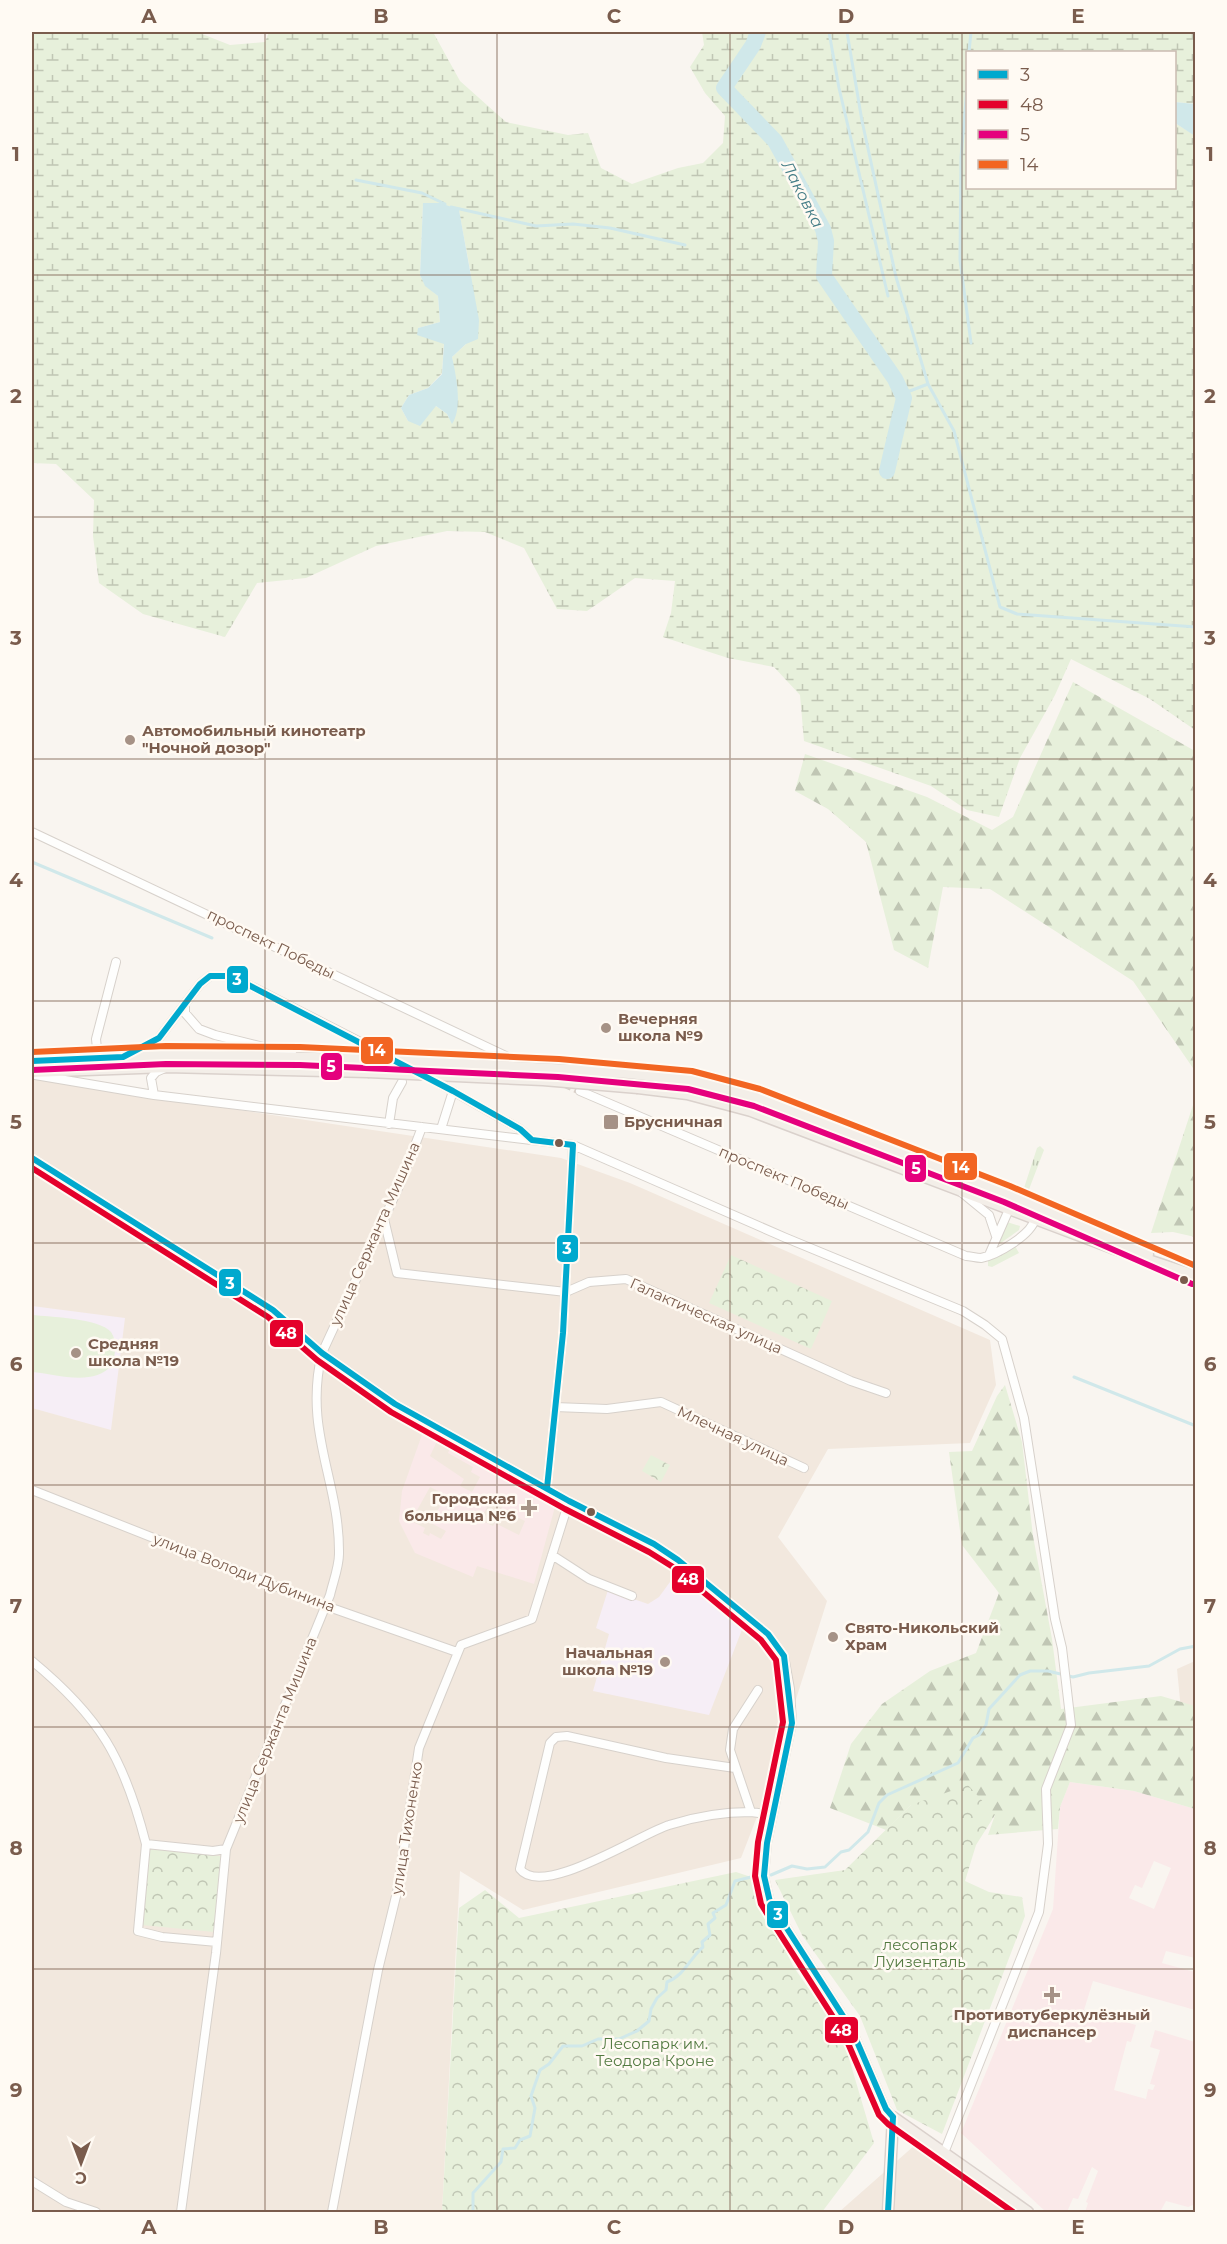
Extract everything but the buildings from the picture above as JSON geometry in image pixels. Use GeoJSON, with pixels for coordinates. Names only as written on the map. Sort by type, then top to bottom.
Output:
{"type":"FeatureCollection","features":[{"type":"Feature","properties":{"kind":"main road"},"geometry":{"type":"LineString","coordinates":[[32,1061],[123,1057],[300,1056],[629,1073],[690,1080],[757,1097],[1012,1203],[1145,1252],[1160,1263]]}},
{"type":"Feature","properties":{"kind":"main road"},"geometry":{"type":"LineString","coordinates":[[32,1073],[166,1067],[368,1072],[543,1080],[687,1094],[751,1111],[959,1189],[1012,1203],[1035,1219],[1196,1276]]}},
{"type":"Feature","properties":{"kind":"main road"},"geometry":{"type":"LineString","coordinates":[[893,2117],[1028,2212]]}},
{"type":"Feature","properties":{"kind":"main road"},"geometry":{"type":"LineString","coordinates":[[888,2212],[893,2117]]}},
{"type":"Feature","properties":{"kind":"street","name":"проспект Победы"},"geometry":{"type":"LineString","coordinates":[[32,832],[510,1058]]}},
{"type":"Feature","properties":{"kind":"street"},"geometry":{"type":"LineString","coordinates":[[98,1058],[96,1040],[116,962]]}},
{"type":"Feature","properties":{"kind":"street"},"geometry":{"type":"LineString","coordinates":[[123,1057],[159,1038],[200,984],[210,976],[231,976],[380,1052]]}},
{"type":"Feature","properties":{"kind":"street"},"geometry":{"type":"LineString","coordinates":[[186,1005],[185,1013],[199,1029],[300,1056]]}},
{"type":"Feature","properties":{"kind":"street"},"geometry":{"type":"LineString","coordinates":[[154,1095],[151,1078],[156,1072],[166,1067]]}},
{"type":"Feature","properties":{"kind":"street"},"geometry":{"type":"LineString","coordinates":[[32,1073],[154,1095],[573,1145],[807,1247],[963,1311],[1002,1339],[1030,1439],[1047,1570],[1065,1670],[1071,1725],[1046,1789],[1048,1844],[1040,1912],[944,2153]]}},
{"type":"Feature","properties":{"kind":"street"},"geometry":{"type":"LineString","coordinates":[[389,1124],[393,1098],[402,1082]]}},
{"type":"Feature","properties":{"kind":"street"},"geometry":{"type":"LineString","coordinates":[[440,1084],[520,1130],[532,1140]]}},
{"type":"Feature","properties":{"kind":"street"},"geometry":{"type":"LineString","coordinates":[[441,1129],[453,1091]]}},
{"type":"Feature","properties":{"kind":"street","name":"проспект Победы"},"geometry":{"type":"LineString","coordinates":[[580,1091],[966,1256],[980,1258],[989,1254],[1029,1232],[1035,1219]]}},
{"type":"Feature","properties":{"kind":"street","name":"улица Сержанта Мишина"},"geometry":{"type":"LineString","coordinates":[[181,2212],[217,1942],[226,1849],[326,1606],[339,1556],[337,1527],[315,1405],[316,1379],[322,1353],[384,1219],[422,1127]]}},
{"type":"Feature","properties":{"kind":"street"},"geometry":{"type":"LineString","coordinates":[[547,1488],[566,1292],[573,1145]]}},
{"type":"Feature","properties":{"kind":"street"},"geometry":{"type":"LineString","coordinates":[[32,1158],[273,1310],[322,1353],[394,1404],[569,1501],[624,1527],[678,1560],[768,1634],[784,1656],[790,1689],[792,1723],[773,1815],[764,1876],[770,1902],[852,2030],[886,2109],[893,2117]]}},
{"type":"Feature","properties":{"kind":"street"},"geometry":{"type":"LineString","coordinates":[[959,1189],[989,1215],[996,1236]]}},
{"type":"Feature","properties":{"kind":"street"},"geometry":{"type":"LineString","coordinates":[[989,1254],[1012,1203]]}},
{"type":"Feature","properties":{"kind":"street","name":"Галактическая улица"},"geometry":{"type":"LineString","coordinates":[[384,1219],[397,1273],[566,1292],[590,1282],[626,1279],[851,1381],[886,1393]]}},
{"type":"Feature","properties":{"kind":"street","name":"Млечная улица"},"geometry":{"type":"LineString","coordinates":[[555,1407],[607,1409],[661,1402],[804,1468]]}},
{"type":"Feature","properties":{"kind":"street","name":"улица Володи Дубинина"},"geometry":{"type":"LineString","coordinates":[[32,1490],[326,1606],[457,1652]]}},
{"type":"Feature","properties":{"kind":"street"},"geometry":{"type":"LineString","coordinates":[[457,1652],[461,1645],[532,1619],[569,1501]]}},
{"type":"Feature","properties":{"kind":"street"},"geometry":{"type":"LineString","coordinates":[[552,1556],[589,1579],[632,1596]]}},
{"type":"Feature","properties":{"kind":"street","name":"улица Тихоненко"},"geometry":{"type":"LineString","coordinates":[[332,2212],[378,1970],[398,1888],[419,1748],[457,1652]]}},
{"type":"Feature","properties":{"kind":"street"},"geometry":{"type":"LineString","coordinates":[[32,1661],[66,1689],[91,1717],[115,1755],[133,1794],[146,1844],[138,1931],[162,1937],[217,1942]]}},
{"type":"Feature","properties":{"kind":"street"},"geometry":{"type":"LineString","coordinates":[[752,1812],[730,1750],[733,1729],[758,1690]]}},
{"type":"Feature","properties":{"kind":"street"},"geometry":{"type":"LineString","coordinates":[[735,1768],[666,1758],[567,1736],[556,1737],[550,1743],[520,1869],[529,1876],[562,1875],[667,1825],[717,1812],[752,1812],[773,1815]]}},
{"type":"Feature","properties":{"kind":"street"},"geometry":{"type":"LineString","coordinates":[[146,1844],[213,1851],[226,1849]]}},
{"type":"Feature","properties":{"kind":"street"},"geometry":{"type":"LineString","coordinates":[[32,2181],[66,2202],[96,2212]]}},
{"type":"Feature","properties":{"kind":"shaded area"},"geometry":{"type":"Polygon","coordinates":[[[32,1079],[561,1158],[630,1183],[990,1340],[996,1385],[970,1443],[828,1449],[778,1537],[827,1601],[767,1791],[741,1858],[523,1910],[460,1871],[442,2212],[32,2212],[32,1079]]]}},
{"type":"Feature","properties":{"kind":"shaded area","name":"Средняя школа №19"},"geometry":{"type":"Polygon","coordinates":[[[32,1306],[125,1318],[111,1430],[32,1408],[32,1306]]]}},
{"type":"Feature","properties":{"kind":"shaded area","name":"Городская больница №6"},"geometry":{"type":"Polygon","coordinates":[[[424,1429],[556,1503],[534,1584],[477,1566],[473,1577],[415,1553],[399,1521],[402,1491],[424,1429]],[[437,1441],[430,1456],[464,1479],[460,1486],[472,1492],[480,1477],[471,1472],[473,1467],[448,1453],[450,1448],[437,1441]],[[430,1487],[411,1521],[425,1528],[423,1533],[429,1536],[430,1533],[441,1539],[446,1531],[431,1523],[446,1495],[430,1487]],[[491,1500],[480,1520],[493,1526],[495,1523],[519,1535],[525,1521],[501,1509],[503,1506],[491,1500]]]}},
{"type":"Feature","properties":{"kind":"shaded area","name":"Начальная школа №19"},"geometry":{"type":"Polygon","coordinates":[[[678,1571],[743,1627],[709,1715],[593,1691],[609,1634],[596,1628],[608,1590],[648,1604],[659,1597],[678,1571]]]}},
{"type":"Feature","properties":{"kind":"shaded area"},"geometry":{"type":"Polygon","coordinates":[[[1195,1661],[1195,1710],[1181,1710],[1177,1669],[1195,1661]]]}},
{"type":"Feature","properties":{"kind":"shaded area","name":"Противотуберкулёзный диспансер"},"geometry":{"type":"Polygon","coordinates":[[[1070,1782],[1134,1791],[1195,1809],[1195,1958],[1166,1951],[1162,1963],[1195,1972],[1195,2010],[1093,1981],[1084,2010],[1136,2025],[1131,2042],[1127,2041],[1114,2090],[1146,2099],[1148,2089],[1153,2090],[1155,2085],[1150,2084],[1160,2050],[1150,2047],[1155,2030],[1195,2042],[1195,2204],[1188,2207],[1166,2201],[1160,2212],[1085,2212],[1088,2203],[1086,2202],[1098,2171],[1092,2167],[1078,2199],[1073,2198],[1067,2212],[1046,2212],[961,2133],[1053,1909],[1060,1807],[1070,1782]],[[1154,1861],[1142,1888],[1135,1885],[1129,1898],[1154,1909],[1171,1868],[1154,1861]]]}},
{"type":"Feature","properties":{"kind":"shaded area"},"geometry":{"type":"Polygon","coordinates":[[[915,2145],[1008,2212],[839,2212],[915,2145]]]}},
{"type":"Feature","properties":{"kind":"green space"},"geometry":{"type":"Polygon","coordinates":[[[32,32],[197,32],[230,45],[265,42],[269,32],[433,32],[460,81],[506,122],[568,135],[588,133],[601,168],[632,184],[678,168],[703,163],[723,143],[725,116],[705,93],[690,67],[704,45],[702,32],[1195,32],[1195,104],[1176,102],[1176,51],[966,51],[966,189],[1176,189],[1176,124],[1196,136],[1195,730],[1150,699],[1071,659],[1055,695],[1020,758],[999,817],[967,810],[931,786],[804,741],[800,695],[774,667],[728,658],[663,637],[671,613],[675,581],[635,578],[587,611],[557,609],[524,548],[485,532],[447,531],[376,546],[306,578],[257,583],[225,637],[143,614],[99,583],[93,536],[94,500],[56,464],[32,463],[32,32]],[[441,203],[423,204],[420,275],[425,285],[438,296],[440,322],[418,328],[444,343],[442,373],[428,388],[409,395],[401,408],[408,421],[436,406],[447,414],[452,423],[456,400],[452,357],[466,344],[471,275],[459,211],[441,203]]]}},
{"type":"Feature","properties":{"kind":"green space"},"geometry":{"type":"Polygon","coordinates":[[[1073,682],[1195,751],[1195,1071],[1133,981],[990,889],[943,887],[928,968],[894,950],[866,842],[828,809],[795,791],[805,754],[927,797],[992,830],[1013,817],[1073,682]]]}},
{"type":"Feature","properties":{"kind":"green space"},"geometry":{"type":"Polygon","coordinates":[[[1195,1099],[1195,1237],[1173,1232],[1151,1233],[1195,1099]]]}},
{"type":"Feature","properties":{"kind":"green space"},"geometry":{"type":"Polygon","coordinates":[[[1040,1146],[1044,1150],[1028,1192],[1024,1188],[1037,1148],[1040,1146]]]}},
{"type":"Feature","properties":{"kind":"green space"},"geometry":{"type":"Polygon","coordinates":[[[1007,1222],[1020,1226],[1019,1230],[998,1245],[1007,1222]]]}},
{"type":"Feature","properties":{"kind":"green space"},"geometry":{"type":"Polygon","coordinates":[[[1015,1246],[1019,1253],[992,1267],[988,1266],[988,1260],[1015,1246]]]}},
{"type":"Feature","properties":{"kind":"green space"},"geometry":{"type":"Polygon","coordinates":[[[731,1255],[832,1301],[811,1349],[709,1303],[731,1255]]]}},
{"type":"Feature","properties":{"kind":"green space"},"geometry":{"type":"Polygon","coordinates":[[[32,1315],[74,1319],[105,1327],[115,1340],[112,1365],[95,1376],[74,1378],[32,1372],[32,1315]]]}},
{"type":"Feature","properties":{"kind":"green space"},"geometry":{"type":"Polygon","coordinates":[[[1005,1385],[1022,1442],[1033,1536],[1052,1639],[1061,1709],[1161,1696],[1195,1706],[1195,1809],[1134,1791],[1070,1782],[1060,1807],[1058,1829],[988,1835],[995,1815],[911,1805],[886,1830],[830,1808],[851,1744],[882,1704],[930,1671],[976,1653],[999,1593],[962,1545],[949,1452],[972,1451],[997,1396],[1005,1385]]]}},
{"type":"Feature","properties":{"kind":"green space"},"geometry":{"type":"Polygon","coordinates":[[[651,1455],[670,1465],[661,1482],[642,1471],[651,1455]]]}},
{"type":"Feature","properties":{"kind":"green space","name":"лесопарк Луизенталь"},"geometry":{"type":"Polygon","coordinates":[[[968,1785],[995,1815],[976,1845],[965,1881],[989,1892],[1022,1897],[1025,1916],[942,2134],[897,2110],[860,2016],[802,1935],[775,1880],[845,1870],[911,1805],[968,1785]]]}},
{"type":"Feature","properties":{"kind":"green space"},"geometry":{"type":"Polygon","coordinates":[[[149,1849],[221,1856],[214,1932],[142,1925],[149,1849]]]}},
{"type":"Feature","properties":{"kind":"green space","name":"Лесопарк им. Теодора Кроне"},"geometry":{"type":"Polygon","coordinates":[[[736,1872],[751,1877],[793,1966],[843,2038],[874,2143],[822,2212],[442,2212],[459,1908],[485,1890],[519,1918],[736,1872]]]}},
{"type":"Feature","properties":{"kind":"water"},"geometry":{"type":"Polygon","coordinates":[[[1176,102],[1195,104],[1195,136],[1176,124],[1176,102]]]}},
{"type":"Feature","properties":{"kind":"water"},"geometry":{"type":"Polygon","coordinates":[[[423,203],[441,203],[459,210],[479,320],[478,339],[466,344],[452,357],[458,401],[452,424],[447,414],[436,406],[420,426],[408,421],[401,408],[409,395],[428,388],[442,374],[444,344],[417,335],[418,328],[440,322],[438,296],[425,286],[420,275],[423,203]]]}},
{"type":"Feature","properties":{"kind":"waterway","name":"Лаковка"},"geometry":{"type":"LineString","coordinates":[[758,32],[753,45],[724,88],[775,141],[823,229],[826,241],[824,276],[895,379],[904,398],[887,471]]}},
{"type":"Feature","properties":{"kind":"waterway"},"geometry":{"type":"LineString","coordinates":[[829,32],[839,88],[888,296]]}},
{"type":"Feature","properties":{"kind":"waterway"},"geometry":{"type":"LineString","coordinates":[[847,32],[862,121],[896,277],[928,384],[954,431],[1000,607],[1017,614],[1196,627]]}},
{"type":"Feature","properties":{"kind":"waterway"},"geometry":{"type":"LineString","coordinates":[[969,51],[971,32]]}},
{"type":"Feature","properties":{"kind":"waterway"},"geometry":{"type":"LineString","coordinates":[[966,100],[961,157],[960,260],[971,343]]}},
{"type":"Feature","properties":{"kind":"waterway"},"geometry":{"type":"LineString","coordinates":[[356,180],[422,193],[445,204]]}},
{"type":"Feature","properties":{"kind":"waterway"},"geometry":{"type":"LineString","coordinates":[[451,207],[536,226],[573,224],[610,228],[685,245]]}},
{"type":"Feature","properties":{"kind":"waterway"},"geometry":{"type":"LineString","coordinates":[[902,394],[928,384]]}},
{"type":"Feature","properties":{"kind":"waterway"},"geometry":{"type":"LineString","coordinates":[[32,862],[212,938]]}},
{"type":"Feature","properties":{"kind":"waterway"},"geometry":{"type":"LineString","coordinates":[[1074,1377],[1196,1426]]}},
{"type":"Feature","properties":{"kind":"waterway"},"geometry":{"type":"LineString","coordinates":[[771,1875],[792,1866],[807,1869],[825,1867],[841,1852],[849,1850],[868,1832],[879,1803],[887,1795],[958,1763],[973,1738],[979,1735],[986,1725],[989,1709],[1020,1675],[1030,1671],[1048,1671],[1073,1677],[1149,1666],[1180,1649],[1196,1646]]}},
{"type":"Feature","properties":{"kind":"waterway"},"geometry":{"type":"LineString","coordinates":[[473,2212],[473,2193],[501,2162],[503,2149],[515,2148],[520,2140],[530,2136],[535,2108],[531,2096],[540,2070],[549,2064],[563,2046],[582,2046],[598,2039],[619,2039],[637,2031],[649,2021],[651,2009],[657,1998],[666,1990],[667,1982],[683,1971],[703,1947],[702,1942],[710,1935],[708,1924],[715,1918],[713,1913],[726,1905],[735,1881],[751,1877],[761,1878]]}},
{"type":"Feature","properties":{"kind":"tunnel"},"geometry":{"type":"LineString","coordinates":[[380,1052],[440,1084]]}},
{"type":"Feature","properties":{"kind":"tunnel"},"geometry":{"type":"LineString","coordinates":[[510,1058],[580,1091]]}},
{"type":"Feature","properties":{"kind":"transit line","name":"3"},"geometry":{"type":"LineString","coordinates":[[32,1061],[123,1057],[159,1038],[200,984],[210,976],[231,976],[453,1091],[520,1129],[532,1140],[573,1145],[563,1333],[547,1488]]}},
{"type":"Feature","properties":{"kind":"transit line","name":"14"},"geometry":{"type":"LineString","coordinates":[[32,1052],[166,1046],[300,1047],[559,1059],[692,1071],[760,1089],[1010,1186],[1196,1266]]}},
{"type":"Feature","properties":{"kind":"transit line","name":"5"},"geometry":{"type":"LineString","coordinates":[[32,1070],[166,1064],[300,1065],[558,1077],[688,1089],[754,1106],[1004,1202],[1192,1284]]}},
{"type":"Feature","properties":{"kind":"transit line","name":"3"},"geometry":{"type":"LineString","coordinates":[[32,1158],[273,1310],[322,1353],[395,1404],[569,1501],[654,1544],[678,1560],[768,1634],[784,1656],[792,1723],[767,1843],[764,1876],[770,1902],[852,2030],[886,2109],[893,2117]]}},
{"type":"Feature","properties":{"kind":"transit line","name":"48"},"geometry":{"type":"LineString","coordinates":[[32,1168],[268,1317],[317,1360],[391,1412],[673,1567],[761,1640],[776,1660],[783,1722],[758,1842],[755,1876],[761,1904],[844,2034],[879,2115],[888,2124],[1013,2212]]}},
{"type":"Feature","properties":{"kind":"transit line","name":"3"},"geometry":{"type":"LineString","coordinates":[[888,2212],[893,2117]]}},
{"type":"Feature","properties":{"kind":"place","name":"Автомобильный кинотеатр \"Ночной дозор\""},"geometry":{"type":"Point","coordinates":[130,740]}},
{"type":"Feature","properties":{"kind":"place","name":"Вечерняя школа №9"},"geometry":{"type":"Point","coordinates":[606,1028]}},
{"type":"Feature","properties":{"kind":"place","name":"Брусничная"},"geometry":{"type":"Point","coordinates":[611,1122]}},
{"type":"Feature","properties":{"kind":"place","name":"Средняя школа №19"},"geometry":{"type":"Point","coordinates":[76,1353]}},
{"type":"Feature","properties":{"kind":"place","name":"Городская больница №6"},"geometry":{"type":"Point","coordinates":[529,1508]}},
{"type":"Feature","properties":{"kind":"place","name":"Свято-Никольский Храм"},"geometry":{"type":"Point","coordinates":[833,1637]}},
{"type":"Feature","properties":{"kind":"place","name":"Начальная школа №19"},"geometry":{"type":"Point","coordinates":[665,1662]}},
{"type":"Feature","properties":{"kind":"place","name":"Противотуберкулёзный диспансер"},"geometry":{"type":"Point","coordinates":[1052,1995]}}]}
